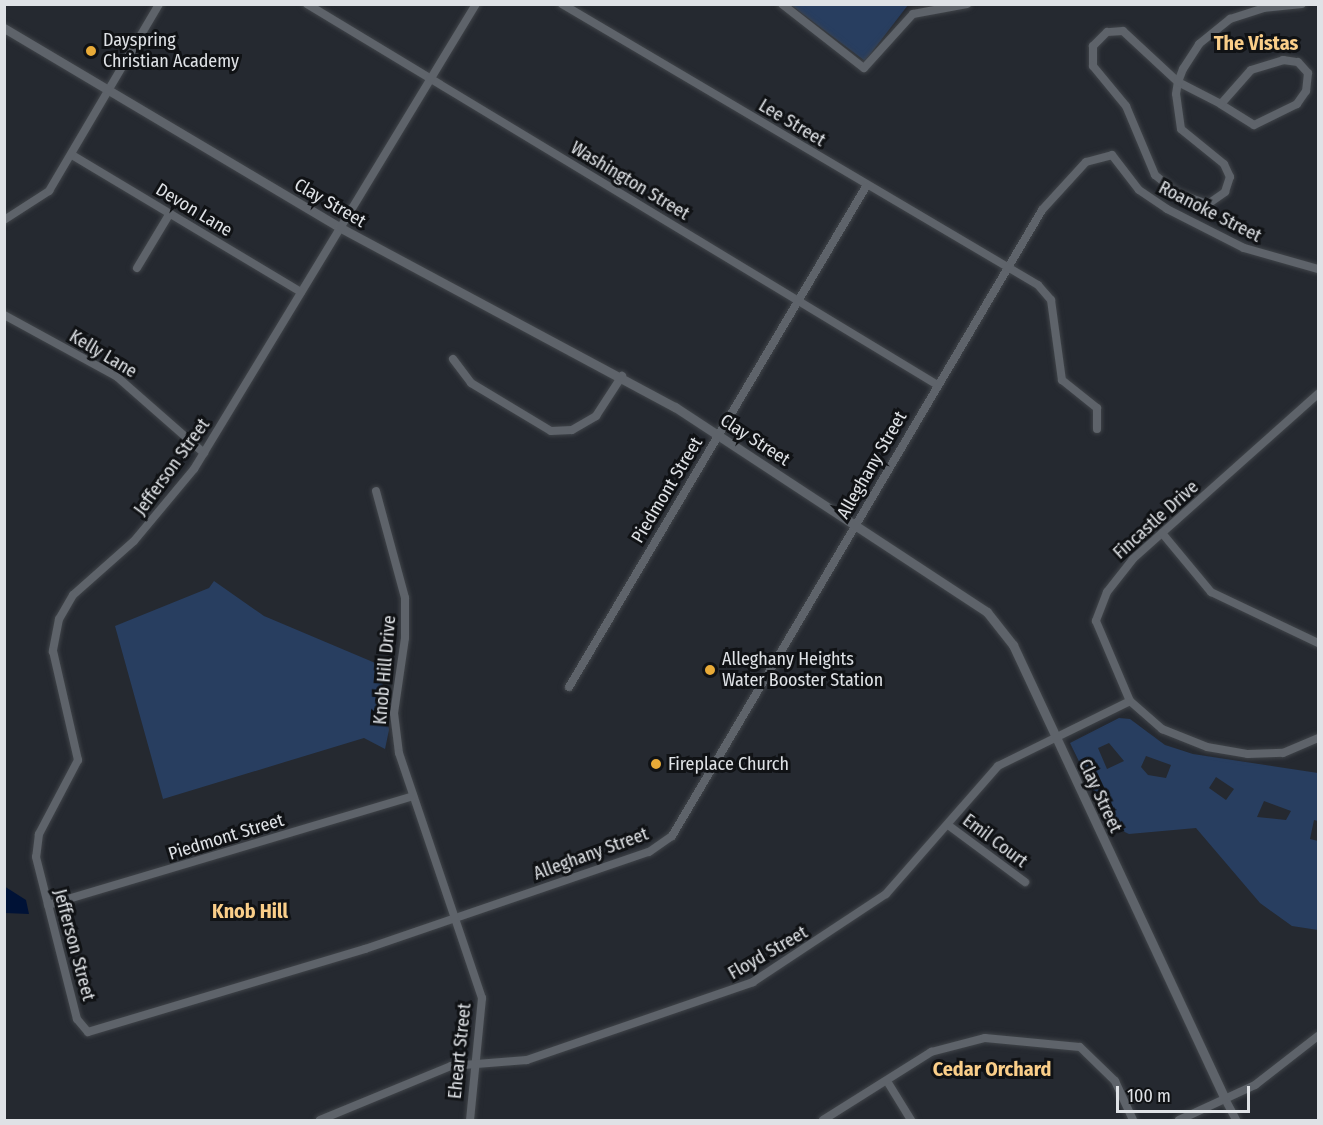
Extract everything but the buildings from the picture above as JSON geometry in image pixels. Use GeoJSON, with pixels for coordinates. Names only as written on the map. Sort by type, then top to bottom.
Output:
{"type":"FeatureCollection","features":[{"type":"Feature","properties":{"kind":"street"},"geometry":{"type":"LineString","coordinates":[[4,220],[44,196],[72,155],[159,4]]}},
{"type":"Feature","properties":{"kind":"street","name":"Washington Street"},"geometry":{"type":"LineString","coordinates":[[308,4],[936,384]]}},
{"type":"Feature","properties":{"kind":"street","name":"Jefferson Street"},"geometry":{"type":"LineString","coordinates":[[85,1030],[48,905],[36,846],[78,760],[53,651],[59,620],[73,595],[157,517],[204,453],[476,4]]}},
{"type":"Feature","properties":{"kind":"street","name":"Lee Street"},"geometry":{"type":"LineString","coordinates":[[562,4],[1008,266],[1051,300],[1062,380],[1097,408],[1097,429]]}},
{"type":"Feature","properties":{"kind":"street"},"geometry":{"type":"LineString","coordinates":[[782,4],[864,68],[913,14],[967,4]]}},
{"type":"Feature","properties":{"kind":"street"},"geometry":{"type":"LineString","coordinates":[[1221,104],[1242,78],[1269,62],[1295,61],[1308,73],[1300,101],[1263,123],[1249,124],[1221,104],[1178,82],[1123,31],[1107,32],[1092,49],[1093,66],[1126,106],[1155,176],[1177,193],[1208,204],[1225,192],[1229,172],[1181,129],[1178,82],[1211,32],[1254,7],[1302,4]]}},
{"type":"Feature","properties":{"kind":"street","name":"Clay Street"},"geometry":{"type":"LineString","coordinates":[[4,28],[109,88],[339,227],[622,376],[855,523],[983,608],[1002,628],[1236,1120]]}},
{"type":"Feature","properties":{"kind":"street","name":"Alleghany Street"},"geometry":{"type":"LineString","coordinates":[[85,1030],[99,1032],[456,918],[649,852],[672,836],[936,384],[1059,185],[1086,162],[1107,154]]}},
{"type":"Feature","properties":{"kind":"street","name":"Roanoke Street"},"geometry":{"type":"LineString","coordinates":[[1107,154],[1120,160],[1147,197],[1176,214],[1274,259],[1318,269]]}},
{"type":"Feature","properties":{"kind":"street","name":"Devon Lane"},"geometry":{"type":"LineString","coordinates":[[72,155],[301,292]]}},
{"type":"Feature","properties":{"kind":"street","name":"Piedmont Street"},"geometry":{"type":"LineString","coordinates":[[568,687],[867,185]]}},
{"type":"Feature","properties":{"kind":"street"},"geometry":{"type":"LineString","coordinates":[[137,268],[170,213]]}},
{"type":"Feature","properties":{"kind":"street","name":"Kelly Lane"},"geometry":{"type":"LineString","coordinates":[[4,315],[116,376],[204,453]]}},
{"type":"Feature","properties":{"kind":"street"},"geometry":{"type":"LineString","coordinates":[[453,359],[471,383],[551,431],[572,430],[596,416],[622,376]]}},
{"type":"Feature","properties":{"kind":"street","name":"Fincastle Drive"},"geometry":{"type":"LineString","coordinates":[[1130,701],[1099,636],[1096,615],[1125,567],[1318,394]]}},
{"type":"Feature","properties":{"kind":"street","name":"Knob Hill Drive"},"geometry":{"type":"LineString","coordinates":[[376,491],[405,598],[394,721],[413,796],[456,918]]}},
{"type":"Feature","properties":{"kind":"street"},"geometry":{"type":"LineString","coordinates":[[1162,533],[1211,592],[1318,643]]}},
{"type":"Feature","properties":{"kind":"street"},"geometry":{"type":"LineString","coordinates":[[1130,701],[1162,729],[1229,751],[1283,753],[1318,738]]}},
{"type":"Feature","properties":{"kind":"street","name":"Floyd Street"},"geometry":{"type":"LineString","coordinates":[[320,1120],[432,1072],[477,1064],[527,1060],[753,982],[866,911],[913,868],[998,766],[1130,701]]}},
{"type":"Feature","properties":{"kind":"street","name":"Piedmont Street"},"geometry":{"type":"LineString","coordinates":[[48,905],[413,796]]}},
{"type":"Feature","properties":{"kind":"street","name":"Emil Court"},"geometry":{"type":"LineString","coordinates":[[948,825],[1024,882]]}},
{"type":"Feature","properties":{"kind":"street","name":"Eheart Street"},"geometry":{"type":"LineString","coordinates":[[456,918],[482,998],[470,1120]]}},
{"type":"Feature","properties":{"kind":"street"},"geometry":{"type":"LineString","coordinates":[[1179,1120],[1263,1080],[1318,1036]]}},
{"type":"Feature","properties":{"kind":"street"},"geometry":{"type":"LineString","coordinates":[[823,1120],[931,1052],[963,1041],[1054,1041],[1080,1047],[1102,1065],[1133,1120]]}},
{"type":"Feature","properties":{"kind":"street"},"geometry":{"type":"LineString","coordinates":[[887,1081],[911,1120]]}},
{"type":"Feature","properties":{"kind":"shaded area"},"geometry":{"type":"Polygon","coordinates":[[[791,5],[908,5],[865,61],[791,5]]]}},
{"type":"Feature","properties":{"kind":"shaded area"},"geometry":{"type":"Polygon","coordinates":[[[214,581],[264,616],[380,665],[389,730],[385,749],[364,738],[163,799],[115,626],[209,588],[214,581]]]}},
{"type":"Feature","properties":{"kind":"shaded area"},"geometry":{"type":"Polygon","coordinates":[[[1119,718],[1130,719],[1165,745],[1193,754],[1318,773],[1318,821],[1314,820],[1310,839],[1318,841],[1318,930],[1292,926],[1260,903],[1196,828],[1129,834],[1110,825],[1070,743],[1119,718]],[[1109,743],[1098,748],[1107,769],[1124,761],[1109,743]],[[1146,756],[1141,767],[1148,775],[1166,778],[1171,765],[1146,756]],[[1216,777],[1209,788],[1226,800],[1234,789],[1216,777]],[[1264,801],[1257,817],[1286,820],[1291,811],[1264,801]]]}},
{"type":"Feature","properties":{"kind":"shaded area"},"geometry":{"type":"Polygon","coordinates":[[[4,886],[26,900],[29,914],[5,913],[4,886]]]}},
{"type":"Feature","properties":{"kind":"place","name":"Dayspring Christian Academy"},"geometry":{"type":"Point","coordinates":[91,51]}},
{"type":"Feature","properties":{"kind":"place","name":"Alleghany Heights Water Booster Station"},"geometry":{"type":"Point","coordinates":[710,670]}},
{"type":"Feature","properties":{"kind":"place","name":"Fireplace Church"},"geometry":{"type":"Point","coordinates":[656,764]}},
{"type":"Feature","properties":{"kind":"district","name":"The Vistas"},"geometry":{"type":"Point","coordinates":[1256,43]}},
{"type":"Feature","properties":{"kind":"district","name":"Knob Hill"},"geometry":{"type":"Point","coordinates":[250,911]}},
{"type":"Feature","properties":{"kind":"district","name":"Cedar Orchard"},"geometry":{"type":"Point","coordinates":[992,1069]}}]}
